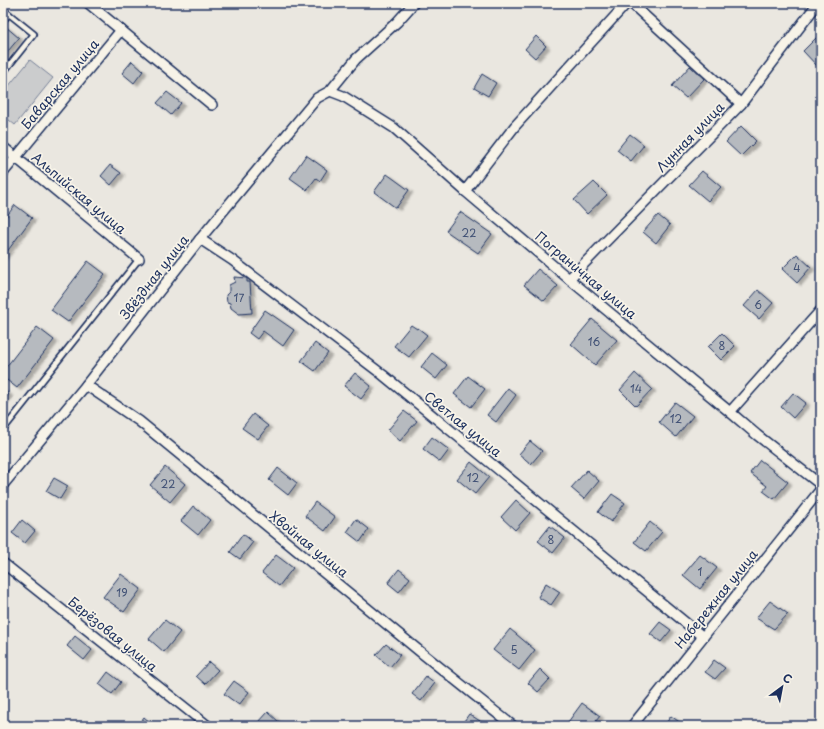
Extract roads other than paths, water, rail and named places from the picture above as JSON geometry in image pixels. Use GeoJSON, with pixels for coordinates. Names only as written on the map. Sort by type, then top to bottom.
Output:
{"type":"FeatureCollection","features":[{"type":"Feature","properties":{"kind":"street"},"geometry":{"type":"LineString","coordinates":[[88,3],[212,105]]}},
{"type":"Feature","properties":{"kind":"street","name":"Звёздная улица"},"geometry":{"type":"LineString","coordinates":[[3,485],[86,385],[200,239],[317,98],[330,91],[356,59],[397,22],[414,3]]}},
{"type":"Feature","properties":{"kind":"street"},"geometry":{"type":"LineString","coordinates":[[465,191],[515,126],[627,3]]}},
{"type":"Feature","properties":{"kind":"street"},"geometry":{"type":"LineString","coordinates":[[631,3],[741,104]]}},
{"type":"Feature","properties":{"kind":"street","name":"Лунная улица"},"geometry":{"type":"LineString","coordinates":[[569,279],[741,104],[818,3]]}},
{"type":"Feature","properties":{"kind":"street","name":"Баварская улица"},"geometry":{"type":"LineString","coordinates":[[3,173],[121,30]]}},
{"type":"Feature","properties":{"kind":"street","name":"Пограничная улица"},"geometry":{"type":"LineString","coordinates":[[330,91],[343,96],[394,128],[465,191],[569,279],[757,435],[821,485]]}},
{"type":"Feature","properties":{"kind":"street","name":"Альпийская улица"},"geometry":{"type":"LineString","coordinates":[[3,147],[139,259]]}},
{"type":"Feature","properties":{"kind":"street","name":"Светлая улица"},"geometry":{"type":"LineString","coordinates":[[200,239],[232,260],[384,376],[702,637]]}},
{"type":"Feature","properties":{"kind":"street"},"geometry":{"type":"LineString","coordinates":[[730,412],[821,310]]}},
{"type":"Feature","properties":{"kind":"street","name":"Хвойная улица"},"geometry":{"type":"LineString","coordinates":[[86,385],[139,421],[513,726]]}},
{"type":"Feature","properties":{"kind":"street","name":"Набережная улица"},"geometry":{"type":"LineString","coordinates":[[632,726],[821,489]]}},
{"type":"Feature","properties":{"kind":"street","name":"Берёзовая улица"},"geometry":{"type":"LineString","coordinates":[[3,563],[208,726]]}},
{"type":"Feature","properties":{"kind":"lane"},"geometry":{"type":"LineString","coordinates":[[3,9],[34,34],[3,73]]}},
{"type":"Feature","properties":{"kind":"lane"},"geometry":{"type":"LineString","coordinates":[[3,21],[9,14]]}},
{"type":"Feature","properties":{"kind":"lane"},"geometry":{"type":"LineString","coordinates":[[3,430],[139,259]]}}]}
